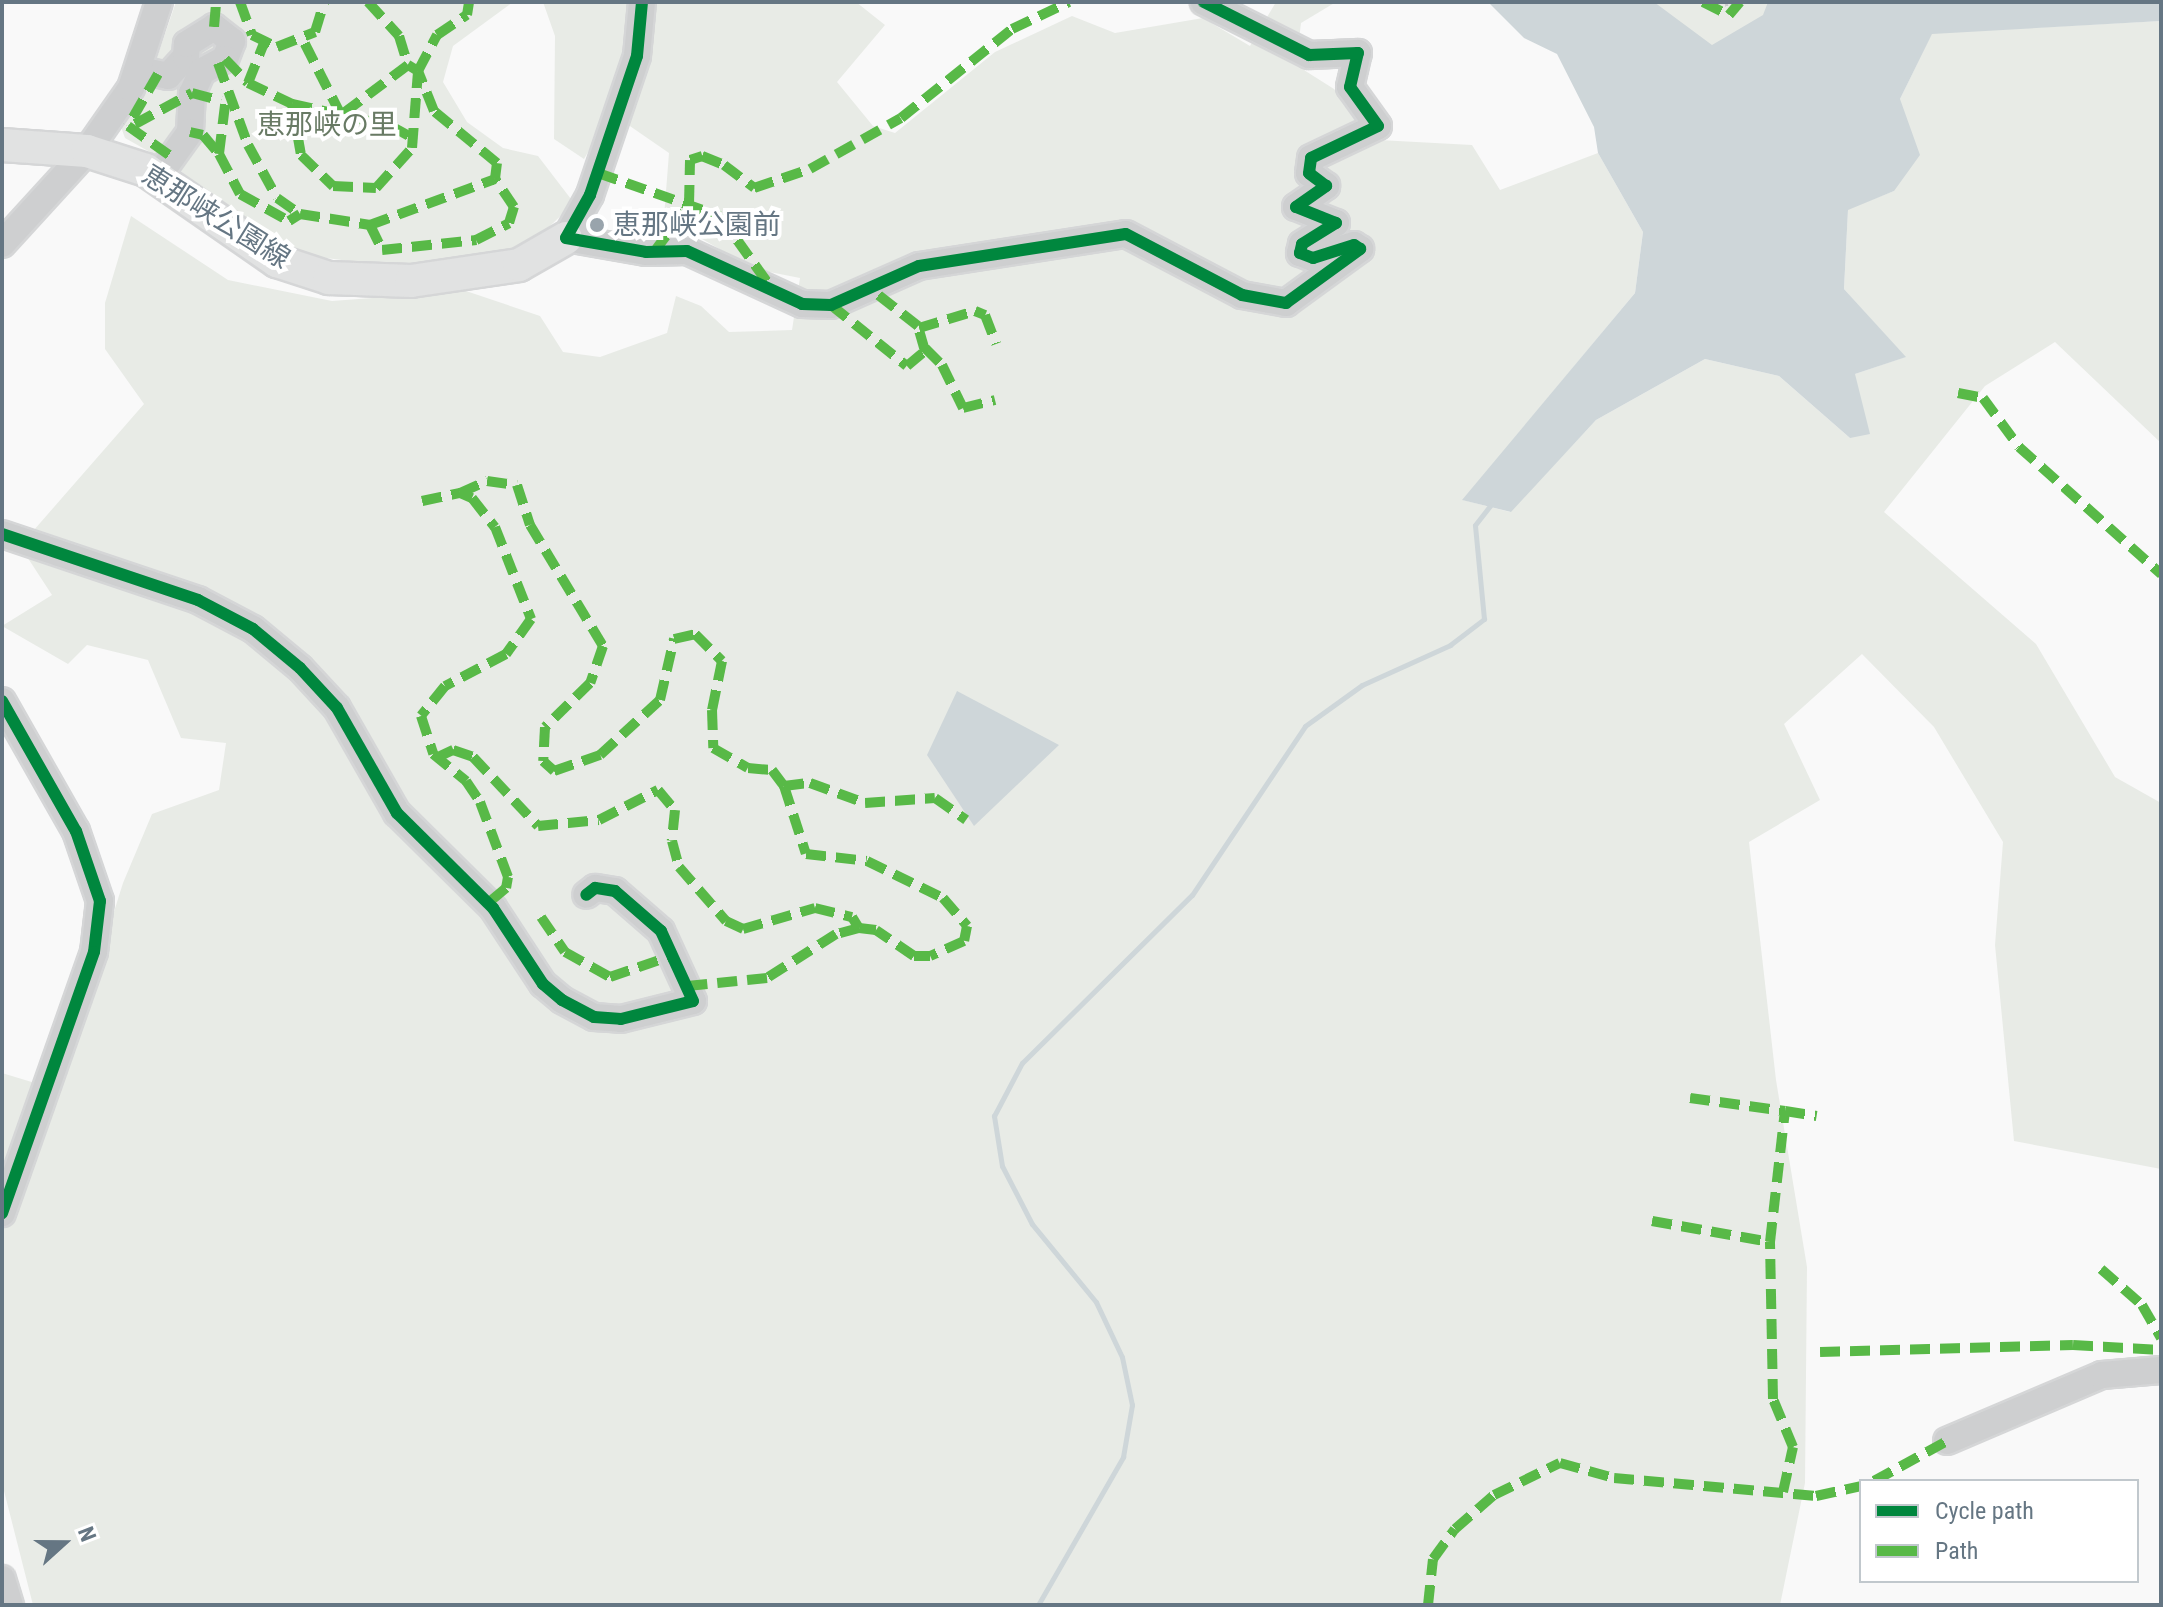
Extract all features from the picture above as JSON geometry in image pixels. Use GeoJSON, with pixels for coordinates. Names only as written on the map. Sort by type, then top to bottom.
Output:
{"type":"FeatureCollection","features":[{"type":"Feature","properties":{"kind":"main road","name":"恵那峡公園線"},"geometry":{"type":"LineString","coordinates":[[2,145],[87,151],[157,178],[277,261],[329,278],[411,281],[519,265],[566,238]]}},
{"type":"Feature","properties":{"kind":"street"},"geometry":{"type":"LineString","coordinates":[[2,244],[87,151],[140,70],[159,2]]}},
{"type":"Feature","properties":{"kind":"street"},"geometry":{"type":"LineString","coordinates":[[642,2],[632,70],[590,195],[566,238],[646,252],[687,251],[802,304],[831,305],[919,266],[1126,234],[1242,295],[1286,303],[1360,249],[1354,245],[1313,258],[1300,253],[1302,244],[1336,223],[1296,207],[1326,186],[1309,173],[1311,158],[1378,126],[1350,87],[1358,53],[1309,55],[1204,2]]}},
{"type":"Feature","properties":{"kind":"street"},"geometry":{"type":"LineString","coordinates":[[140,70],[168,76],[186,57],[187,44],[214,27],[232,41],[225,59],[202,71],[192,93],[190,132],[157,178]]}},
{"type":"Feature","properties":{"kind":"street"},"geometry":{"type":"LineString","coordinates":[[2,534],[198,600],[253,629],[300,668],[337,708],[397,813],[493,908],[543,984],[562,1000],[594,1017],[621,1019],[693,1001],[661,931],[615,891],[595,888],[586,895]]}},
{"type":"Feature","properties":{"kind":"street"},"geometry":{"type":"LineString","coordinates":[[2,701],[76,831],[100,901],[94,952],[2,1213]]}},
{"type":"Feature","properties":{"kind":"street"},"geometry":{"type":"LineString","coordinates":[[1947,1441],[2102,1375],[2161,1370]]}},
{"type":"Feature","properties":{"kind":"street"},"geometry":{"type":"LineString","coordinates":[[2,1579],[10,1605]]}},
{"type":"Feature","properties":{"kind":"path"},"geometry":{"type":"LineString","coordinates":[[1726,2],[1729,15]]}},
{"type":"Feature","properties":{"kind":"green space","name":"恵那峡の里"},"geometry":{"type":"Polygon","coordinates":[[[176,2],[513,2],[453,46],[443,82],[467,122],[503,148],[538,156],[574,203],[526,249],[395,267],[311,256],[246,222],[173,165],[125,138],[121,127],[144,95],[176,2]]]}},
{"type":"Feature","properties":{"kind":"green space"},"geometry":{"type":"Polygon","coordinates":[[[543,2],[856,2],[885,25],[837,82],[873,126],[895,133],[995,52],[1072,16],[1115,33],[1203,18],[1250,46],[1276,2],[1336,2],[1301,23],[1296,65],[1334,89],[1379,140],[1472,145],[1500,190],[1598,153],[1643,232],[1635,293],[1463,500],[1510,512],[1596,420],[1705,359],[1779,376],[1850,438],[1855,374],[1905,357],[1844,289],[1848,209],[1894,191],[1900,99],[1932,33],[2161,21],[2161,443],[2055,342],[1985,386],[1884,512],[2036,644],[2115,777],[2161,803],[2161,1169],[2014,1141],[1995,945],[2003,842],[1934,727],[1862,654],[1784,724],[1820,800],[1749,842],[1776,1080],[1807,1267],[1805,1483],[1780,1605],[33,1605],[2,1483],[2,1073],[58,1090],[123,883],[152,814],[219,790],[226,743],[181,738],[148,660],[87,645],[68,664],[2,626],[52,595],[20,546],[144,404],[105,349],[105,303],[131,216],[228,280],[332,301],[466,291],[540,316],[563,352],[600,357],[667,333],[676,296],[701,306],[729,332],[792,330],[800,278],[754,269],[664,217],[669,153],[611,113],[584,159],[554,139],[555,36],[543,2]]]}},
{"type":"Feature","properties":{"kind":"green space"},"geometry":{"type":"Polygon","coordinates":[[[1619,2],[1805,2],[1710,79],[1619,2]]]}},
{"type":"Feature","properties":{"kind":"shaded area"},"geometry":{"type":"Polygon","coordinates":[[[1488,2],[1654,2],[1712,45],[1763,15],[1768,2],[2161,2],[2161,21],[1932,34],[1900,99],[1920,155],[1894,191],[1848,210],[1844,289],[1906,357],[1855,374],[1870,434],[1850,438],[1779,376],[1705,359],[1596,420],[1511,512],[1462,500],[1635,293],[1643,232],[1598,153],[1594,127],[1557,54],[1524,38],[1488,2]]]}},
{"type":"Feature","properties":{"kind":"shaded area"},"geometry":{"type":"Polygon","coordinates":[[[957,691],[1059,745],[974,826],[927,755],[957,691]]]}},
{"type":"Feature","properties":{"kind":"waterway"},"geometry":{"type":"LineString","coordinates":[[1038,1605],[1123,1457],[1132,1405],[1122,1357],[1096,1302],[1032,1224],[1002,1166],[994,1116],[1022,1063],[1192,895],[1305,726],[1362,685],[1450,645],[1484,619],[1475,525],[1493,502]]}},
{"type":"Feature","properties":{"kind":"marked path"},"geometry":{"type":"LineString","coordinates":[[214,27],[216,2]]}},
{"type":"Feature","properties":{"kind":"marked path"},"geometry":{"type":"LineString","coordinates":[[240,2],[252,35],[277,47],[315,32],[324,2]]}},
{"type":"Feature","properties":{"kind":"marked path"},"geometry":{"type":"LineString","coordinates":[[368,2],[399,36],[408,65]]}},
{"type":"Feature","properties":{"kind":"marked path"},"geometry":{"type":"LineString","coordinates":[[218,63],[248,145],[277,198],[300,214],[370,225],[495,179],[497,163],[434,111],[418,71],[437,35],[467,15],[469,2]]}},
{"type":"Feature","properties":{"kind":"marked path"},"geometry":{"type":"LineString","coordinates":[[654,252],[689,205],[690,160],[702,156],[724,165],[754,188],[810,169],[901,118],[1012,29],[1069,2]]}},
{"type":"Feature","properties":{"kind":"marked path"},"geometry":{"type":"LineString","coordinates":[[1703,2],[1729,15],[1740,2]]}},
{"type":"Feature","properties":{"kind":"marked path"},"geometry":{"type":"LineString","coordinates":[[225,59],[248,83],[292,104],[301,155],[333,186],[376,188],[412,148],[418,71],[408,65],[341,115],[304,42]]}},
{"type":"Feature","properties":{"kind":"marked path"},"geometry":{"type":"LineString","coordinates":[[248,83],[264,43]]}},
{"type":"Feature","properties":{"kind":"marked path"},"geometry":{"type":"LineString","coordinates":[[158,74],[128,126],[172,157]]}},
{"type":"Feature","properties":{"kind":"marked path"},"geometry":{"type":"LineString","coordinates":[[135,124],[192,93],[221,101]]}},
{"type":"Feature","properties":{"kind":"marked path"},"geometry":{"type":"LineString","coordinates":[[219,154],[226,97]]}},
{"type":"Feature","properties":{"kind":"marked path"},"geometry":{"type":"LineString","coordinates":[[292,104],[391,126],[413,138]]}},
{"type":"Feature","properties":{"kind":"marked path"},"geometry":{"type":"LineString","coordinates":[[190,132],[203,135],[219,154],[240,194],[289,221],[300,214]]}},
{"type":"Feature","properties":{"kind":"marked path"},"geometry":{"type":"LineString","coordinates":[[598,173],[720,216],[772,289]]}},
{"type":"Feature","properties":{"kind":"marked path"},"geometry":{"type":"LineString","coordinates":[[370,225],[382,250],[476,240],[509,223],[514,207],[495,179]]}},
{"type":"Feature","properties":{"kind":"marked path"},"geometry":{"type":"LineString","coordinates":[[831,305],[907,366],[925,351],[918,326],[872,290]]}},
{"type":"Feature","properties":{"kind":"marked path"},"geometry":{"type":"LineString","coordinates":[[919,328],[975,311],[985,315],[996,344]]}},
{"type":"Feature","properties":{"kind":"marked path"},"geometry":{"type":"LineString","coordinates":[[925,348],[942,365],[963,408],[995,400]]}},
{"type":"Feature","properties":{"kind":"marked path"},"geometry":{"type":"LineString","coordinates":[[1958,393],[1983,398],[2019,447],[2161,574]]}},
{"type":"Feature","properties":{"kind":"marked path"},"geometry":{"type":"LineString","coordinates":[[460,493],[487,481],[517,485],[530,525],[603,646],[590,683],[545,727],[543,761],[554,771],[600,755],[660,700],[674,639],[695,634],[722,661],[712,710],[713,748],[748,768],[772,770],[784,786],[806,854],[867,861],[943,898],[967,926],[964,941],[930,956],[914,956],[876,930],[859,928],[836,934],[767,978],[687,986]]}},
{"type":"Feature","properties":{"kind":"marked path"},"geometry":{"type":"LineString","coordinates":[[422,501],[460,493],[472,498],[495,527],[531,619],[506,654],[445,686],[421,716],[433,754],[466,781],[480,802],[508,877],[506,888],[488,903]]}},
{"type":"Feature","properties":{"kind":"marked path"},"geometry":{"type":"LineString","coordinates":[[438,757],[453,750],[473,757],[538,826],[599,820],[658,790],[675,810],[672,841],[679,867],[726,921],[743,929],[815,908],[852,917],[859,928]]}},
{"type":"Feature","properties":{"kind":"marked path"},"geometry":{"type":"LineString","coordinates":[[784,786],[810,783],[865,803],[935,798],[966,820]]}},
{"type":"Feature","properties":{"kind":"marked path"},"geometry":{"type":"LineString","coordinates":[[541,917],[565,952],[610,977],[674,955]]}},
{"type":"Feature","properties":{"kind":"marked path"},"geometry":{"type":"LineString","coordinates":[[1690,1098],[1785,1111]]}},
{"type":"Feature","properties":{"kind":"marked path"},"geometry":{"type":"LineString","coordinates":[[1783,1492],[1793,1447],[1773,1399],[1770,1242],[1785,1111],[1817,1116]]}},
{"type":"Feature","properties":{"kind":"marked path"},"geometry":{"type":"LineString","coordinates":[[1652,1221],[1770,1242]]}},
{"type":"Feature","properties":{"kind":"marked path"},"geometry":{"type":"LineString","coordinates":[[2101,1269],[2142,1305],[2161,1338]]}},
{"type":"Feature","properties":{"kind":"marked path"},"geometry":{"type":"LineString","coordinates":[[1820,1352],[2073,1345],[2161,1350]]}},
{"type":"Feature","properties":{"kind":"marked path"},"geometry":{"type":"LineString","coordinates":[[1878,1479],[1947,1441]]}},
{"type":"Feature","properties":{"kind":"marked path"},"geometry":{"type":"LineString","coordinates":[[1428,1605],[1433,1559],[1455,1529],[1494,1495],[1560,1463],[1614,1478],[1816,1496],[1859,1486]]}},
{"type":"Feature","properties":{"kind":"cycle path"},"geometry":{"type":"LineString","coordinates":[[642,2],[637,56],[590,195],[566,238],[646,252],[687,251],[802,304],[831,305],[919,266],[1126,234],[1242,295],[1286,303],[1360,249],[1354,245],[1313,258],[1300,253],[1302,244],[1336,223],[1296,207],[1326,186],[1309,173],[1311,158],[1378,126],[1350,87],[1358,53],[1309,55],[1204,2]]}},
{"type":"Feature","properties":{"kind":"cycle path"},"geometry":{"type":"LineString","coordinates":[[2,534],[198,600],[253,629],[300,668],[337,708],[397,813],[493,908],[543,984],[562,1000],[594,1017],[621,1019],[693,1001],[661,931],[615,891],[595,888],[586,895]]}},
{"type":"Feature","properties":{"kind":"cycle path"},"geometry":{"type":"LineString","coordinates":[[2,701],[76,831],[100,901],[94,952],[2,1213]]}},
{"type":"Feature","properties":{"kind":"place","name":"恵那峡公園前"},"geometry":{"type":"Point","coordinates":[597,225]}}]}
